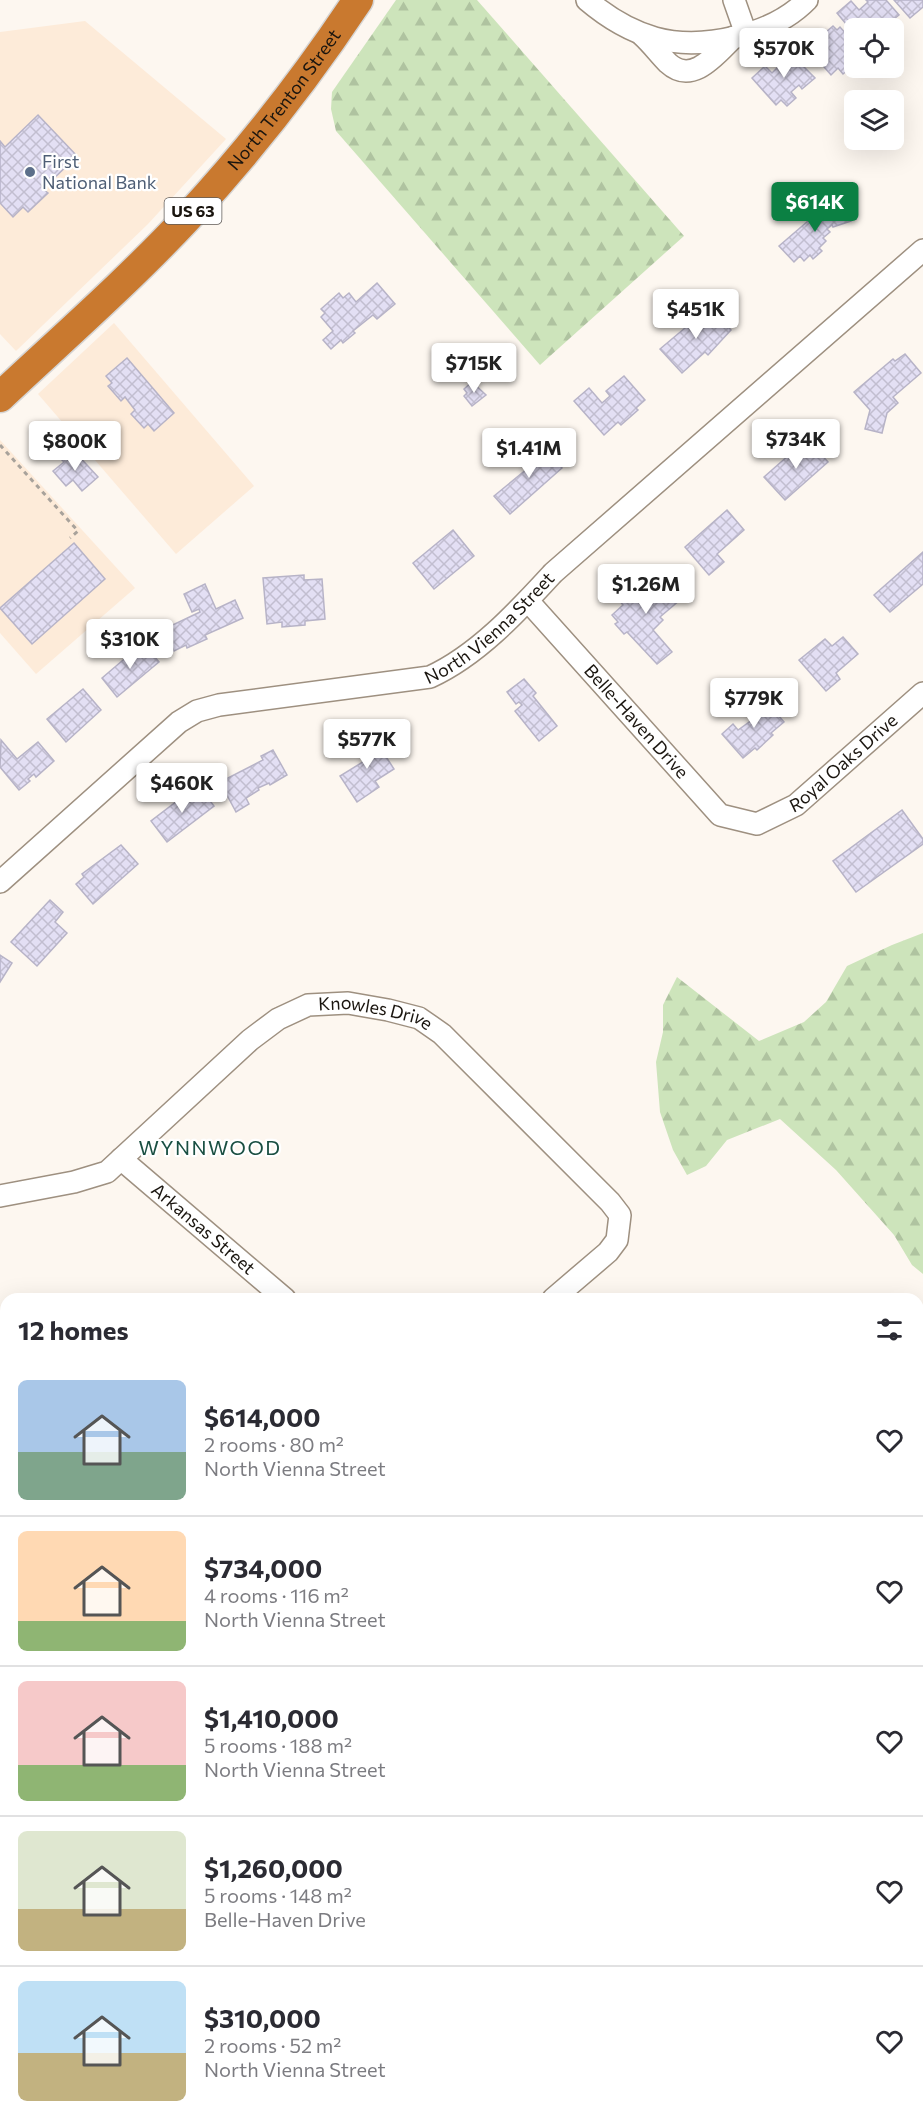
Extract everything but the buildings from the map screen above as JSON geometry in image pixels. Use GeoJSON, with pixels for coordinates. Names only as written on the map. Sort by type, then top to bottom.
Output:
{"type":"FeatureCollection","features":[{"type":"Feature","properties":{"kind":"highway","name":"North Trenton Street"},"geometry":{"type":"LineString","coordinates":[[0,397],[138,267],[218,183],[286,102],[358,0]]}},
{"type":"Feature","properties":{"kind":"street"},"geometry":{"type":"LineString","coordinates":[[587,0],[601,12],[640,33],[656,39],[678,42],[706,42],[740,36],[765,28],[807,0]]}},
{"type":"Feature","properties":{"kind":"street"},"geometry":{"type":"LineString","coordinates":[[735,0],[740,36]]}},
{"type":"Feature","properties":{"kind":"street"},"geometry":{"type":"LineString","coordinates":[[640,33],[675,68],[687,71],[699,69],[740,36]]}},
{"type":"Feature","properties":{"kind":"street","name":"North Vienna Street"},"geometry":{"type":"LineString","coordinates":[[0,882],[189,715],[206,707],[430,677],[453,665],[528,601],[553,573],[923,250]]}},
{"type":"Feature","properties":{"kind":"street","name":"Belle-Haven Drive"},"geometry":{"type":"LineString","coordinates":[[528,601],[720,815],[757,824]]}},
{"type":"Feature","properties":{"kind":"street","name":"Royal Oaks Drive"},"geometry":{"type":"LineString","coordinates":[[757,824],[796,806],[923,693]]}},
{"type":"Feature","properties":{"kind":"street","name":"Knowles Drive"},"geometry":{"type":"LineString","coordinates":[[0,1196],[74,1182],[106,1172],[250,1040],[278,1019],[308,1005],[348,1003],[419,1018],[442,1034],[610,1202],[620,1215],[617,1240],[608,1252],[560,1293]]}},
{"type":"Feature","properties":{"kind":"street","name":"Arkansas Street"},"geometry":{"type":"LineString","coordinates":[[121,1159],[278,1293]]}},
{"type":"Feature","properties":{"kind":"path"},"geometry":{"type":"LineString","coordinates":[[0,445],[78,531],[70,538]]}},
{"type":"Feature","properties":{"kind":"shaded area"},"geometry":{"type":"Polygon","coordinates":[[[85,21],[226,139],[148,224],[16,351],[0,334],[0,32],[85,21]]]}},
{"type":"Feature","properties":{"kind":"shaded area"},"geometry":{"type":"Polygon","coordinates":[[[114,323],[254,486],[176,554],[38,394],[114,323]]]}},
{"type":"Feature","properties":{"kind":"shaded area"},"geometry":{"type":"Polygon","coordinates":[[[0,440],[135,588],[36,674],[0,633],[0,440]]]}},
{"type":"Feature","properties":{"kind":"green space"},"geometry":{"type":"Polygon","coordinates":[[[396,0],[477,0],[684,236],[540,365],[336,131],[331,109],[332,92],[396,0]]]}},
{"type":"Feature","properties":{"kind":"green space"},"geometry":{"type":"Polygon","coordinates":[[[923,933],[923,1274],[912,1265],[894,1235],[836,1170],[780,1119],[727,1140],[706,1166],[687,1175],[673,1150],[660,1112],[656,1062],[663,1032],[663,1005],[677,977],[759,1041],[804,1022],[826,1002],[847,966],[923,933]]]}},
{"type":"Feature","properties":{"kind":"place","name":"First National Bank"},"geometry":{"type":"Point","coordinates":[30,172]}},
{"type":"Feature","properties":{"kind":"district","name":"WYNNWOOD"},"geometry":{"type":"Point","coordinates":[210,1148]}}]}
